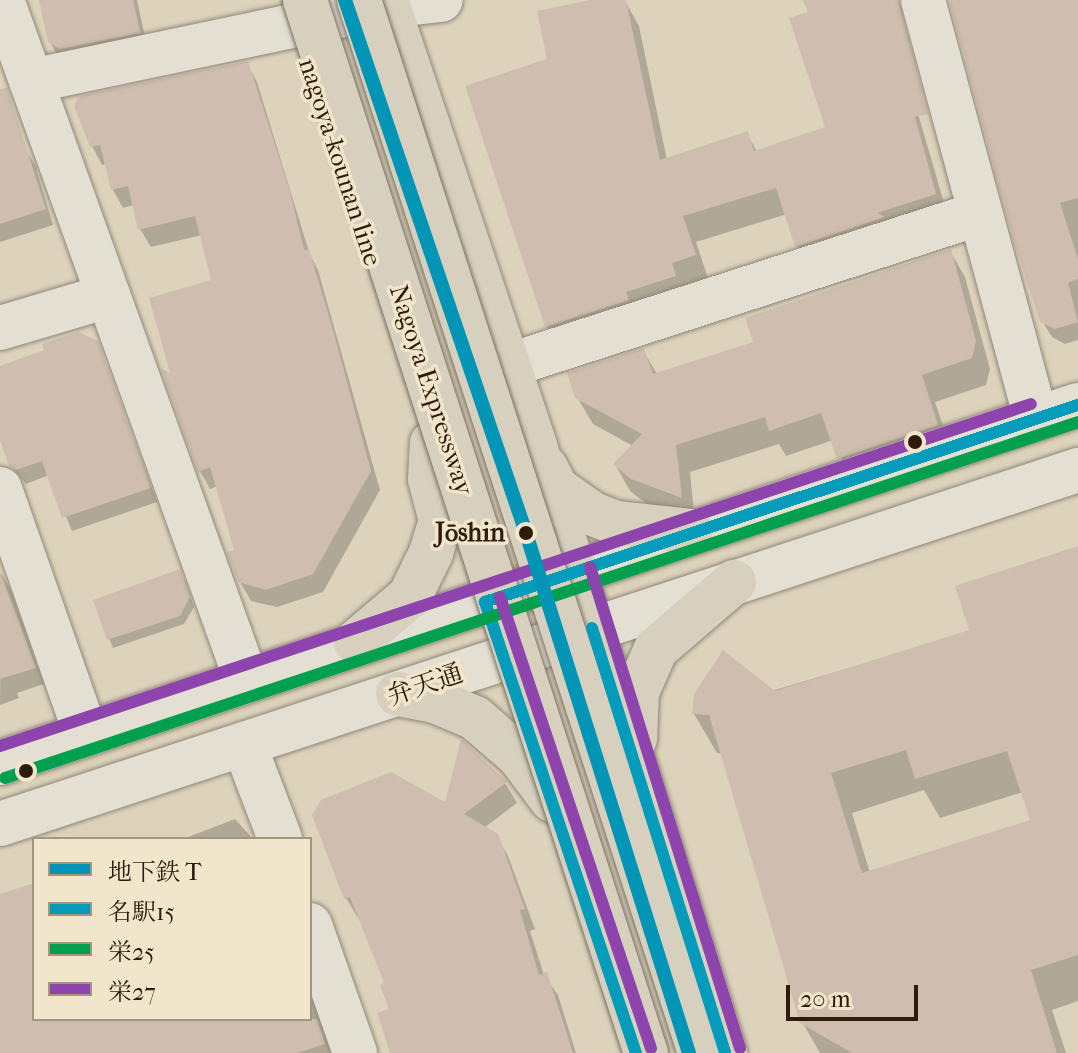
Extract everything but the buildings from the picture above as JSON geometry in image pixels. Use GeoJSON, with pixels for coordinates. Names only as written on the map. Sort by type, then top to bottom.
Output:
{"type":"FeatureCollection","features":[{"type":"Feature","properties":{"kind":"main road"},"geometry":{"type":"LineString","coordinates":[[378,2],[534,447],[725,1053]]}},
{"type":"Feature","properties":{"kind":"main road","name":"Nagoya Expressway"},"geometry":{"type":"LineString","coordinates":[[378,2],[700,1053]]}},
{"type":"Feature","properties":{"kind":"main road","name":"Nagoya Expressway"},"geometry":{"type":"LineString","coordinates":[[296,8],[646,1053]]}},
{"type":"Feature","properties":{"kind":"main road","name":"nagoya-kounan line"},"geometry":{"type":"LineString","coordinates":[[296,8],[432,443],[636,1053]]}},
{"type":"Feature","properties":{"kind":"main road"},"geometry":{"type":"LineString","coordinates":[[356,642],[410,596],[431,553],[441,521],[430,479],[432,443]]}},
{"type":"Feature","properties":{"kind":"main road"},"geometry":{"type":"LineString","coordinates":[[534,447],[556,488],[593,514],[616,523],[691,531]]}},
{"type":"Feature","properties":{"kind":"main road"},"geometry":{"type":"LineString","coordinates":[[638,771],[633,724],[637,692],[645,668],[656,649],[734,582]]}},
{"type":"Feature","properties":{"kind":"main road"},"geometry":{"type":"LineString","coordinates":[[398,694],[435,701],[475,718],[519,756],[552,800]]}},
{"type":"Feature","properties":{"kind":"street"},"geometry":{"type":"LineString","coordinates":[[2,0],[246,679]]}},
{"type":"Feature","properties":{"kind":"street"},"geometry":{"type":"LineString","coordinates":[[31,81],[296,8],[441,0]]}},
{"type":"Feature","properties":{"kind":"street"},"geometry":{"type":"LineString","coordinates":[[923,0],[1036,419]]}},
{"type":"Feature","properties":{"kind":"street"},"geometry":{"type":"LineString","coordinates":[[507,366],[980,213]]}},
{"type":"Feature","properties":{"kind":"street"},"geometry":{"type":"LineString","coordinates":[[0,328],[108,296]]}},
{"type":"Feature","properties":{"kind":"street"},"geometry":{"type":"LineString","coordinates":[[0,763],[356,642],[1078,405]]}},
{"type":"Feature","properties":{"kind":"street","name":"弁天通"},"geometry":{"type":"LineString","coordinates":[[0,824],[1078,470]]}},
{"type":"Feature","properties":{"kind":"street"},"geometry":{"type":"LineString","coordinates":[[0,489],[86,734]]}},
{"type":"Feature","properties":{"kind":"street"},"geometry":{"type":"LineString","coordinates":[[244,744],[279,837]]}},
{"type":"Feature","properties":{"kind":"street"},"geometry":{"type":"LineString","coordinates":[[312,931],[355,1053]]}},
{"type":"Feature","properties":{"kind":"metro line","name":"T"},"geometry":{"type":"LineString","coordinates":[[345,0],[526,533],[689,1053]]}},
{"type":"Feature","properties":{"kind":"transit line","name":"栄27"},"geometry":{"type":"LineString","coordinates":[[0,746],[1031,404]]}},
{"type":"Feature","properties":{"kind":"transit line","name":"名駅15"},"geometry":{"type":"LineString","coordinates":[[485,602],[1078,405]]}},
{"type":"Feature","properties":{"kind":"transit line","name":"栄25"},"geometry":{"type":"LineString","coordinates":[[5,778],[1078,422]]}},
{"type":"Feature","properties":{"kind":"transit line","name":"栄27"},"geometry":{"type":"LineString","coordinates":[[590,567],[740,1048]]}},
{"type":"Feature","properties":{"kind":"transit line","name":"栄27"},"geometry":{"type":"LineString","coordinates":[[500,597],[651,1048]]}},
{"type":"Feature","properties":{"kind":"transit line","name":"名駅15"},"geometry":{"type":"LineString","coordinates":[[485,602],[636,1053]]}},
{"type":"Feature","properties":{"kind":"transit line","name":"名駅15"},"geometry":{"type":"LineString","coordinates":[[592,628],[725,1053]]}},
{"type":"Feature","properties":{"kind":"place","name":"Jōshin"},"geometry":{"type":"Point","coordinates":[526,533]}}]}
